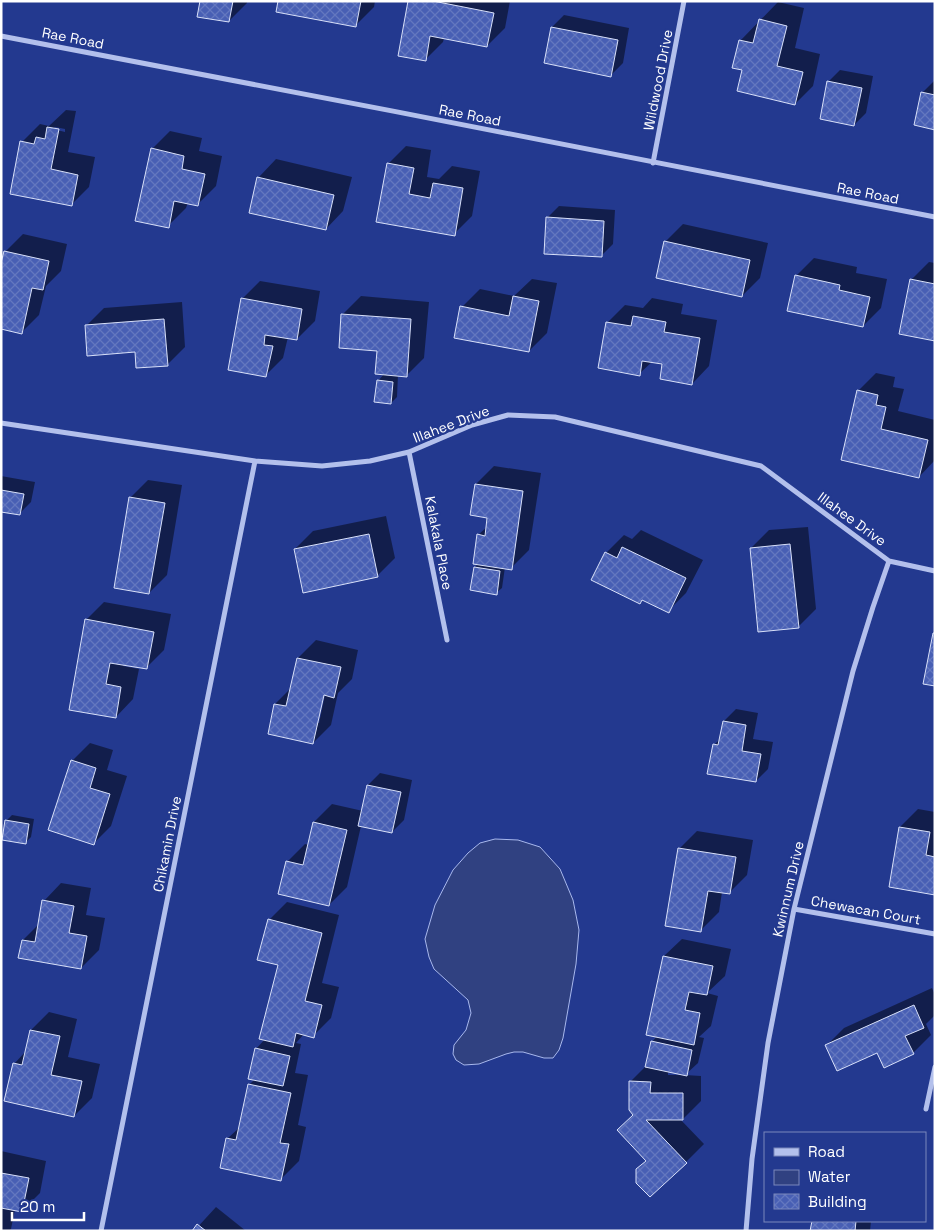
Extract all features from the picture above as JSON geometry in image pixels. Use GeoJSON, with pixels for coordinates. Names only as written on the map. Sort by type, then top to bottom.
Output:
{"type":"FeatureCollection","features":[{"type":"Feature","properties":{"kind":"street","name":"Wildwood Drive"},"geometry":{"type":"LineString","coordinates":[[653,163],[684,1]]}},
{"type":"Feature","properties":{"kind":"street","name":"Rae Road"},"geometry":{"type":"LineString","coordinates":[[1,36],[236,80],[935,217]]}},
{"type":"Feature","properties":{"kind":"street","name":"Illahee Drive"},"geometry":{"type":"LineString","coordinates":[[1,423],[255,461],[322,466],[370,461],[409,452],[472,425],[508,415],[555,417],[761,466],[890,561],[935,571]]}},
{"type":"Feature","properties":{"kind":"street","name":"Kalakala Place"},"geometry":{"type":"LineString","coordinates":[[409,452],[447,640]]}},
{"type":"Feature","properties":{"kind":"street","name":"Chikamin Drive"},"geometry":{"type":"LineString","coordinates":[[101,1231],[255,461]]}},
{"type":"Feature","properties":{"kind":"street","name":"Kwinnum Drive"},"geometry":{"type":"LineString","coordinates":[[746,1231],[752,1159],[768,1043],[794,909],[853,671],[872,607],[890,561]]}},
{"type":"Feature","properties":{"kind":"street","name":"Chewacan Court"},"geometry":{"type":"LineString","coordinates":[[794,909],[935,934]]}},
{"type":"Feature","properties":{"kind":"street"},"geometry":{"type":"LineString","coordinates":[[926,1109],[935,1067]]}},
{"type":"Feature","properties":{"kind":"water"},"geometry":{"type":"Polygon","coordinates":[[[495,839],[518,840],[540,847],[560,869],[573,900],[579,930],[576,964],[563,1038],[559,1050],[553,1058],[514,1052],[479,1064],[464,1065],[456,1060],[453,1054],[454,1045],[466,1030],[471,1013],[468,1000],[434,969],[425,939],[435,905],[453,870],[480,843],[495,839]]]}},
{"type":"Feature","properties":{"kind":"building"},"geometry":{"type":"Polygon","coordinates":[[[200,1],[233,1],[229,22],[197,17],[200,1]]]}},
{"type":"Feature","properties":{"kind":"building"},"geometry":{"type":"Polygon","coordinates":[[[278,1],[361,1],[356,27],[276,12],[278,1]]]}},
{"type":"Feature","properties":{"kind":"building"},"geometry":{"type":"Polygon","coordinates":[[[408,1],[433,1],[494,13],[487,47],[430,36],[426,61],[398,56],[408,1]]]}},
{"type":"Feature","properties":{"kind":"building"},"geometry":{"type":"Polygon","coordinates":[[[759,19],[787,26],[777,66],[803,72],[795,105],[737,91],[742,70],[732,68],[739,40],[753,43],[759,19]]]}},
{"type":"Feature","properties":{"kind":"building"},"geometry":{"type":"Polygon","coordinates":[[[551,27],[618,40],[611,77],[544,63],[551,27]]]}},
{"type":"Feature","properties":{"kind":"building"},"geometry":{"type":"Polygon","coordinates":[[[827,81],[862,88],[854,126],[820,119],[827,81]]]}},
{"type":"Feature","properties":{"kind":"building"},"geometry":{"type":"Polygon","coordinates":[[[921,92],[935,95],[935,130],[914,125],[921,92]]]}},
{"type":"Feature","properties":{"kind":"building"},"geometry":{"type":"Polygon","coordinates":[[[47,127],[59,129],[51,169],[78,175],[72,206],[10,194],[20,141],[34,144],[36,137],[45,139],[47,127]]]}},
{"type":"Feature","properties":{"kind":"building"},"geometry":{"type":"Polygon","coordinates":[[[151,148],[184,156],[182,169],[205,174],[198,206],[174,201],[169,228],[135,221],[151,148]]]}},
{"type":"Feature","properties":{"kind":"building"},"geometry":{"type":"Polygon","coordinates":[[[387,163],[414,168],[409,194],[430,198],[433,183],[463,188],[455,236],[376,222],[387,163]]]}},
{"type":"Feature","properties":{"kind":"building"},"geometry":{"type":"Polygon","coordinates":[[[257,177],[334,195],[326,230],[249,213],[257,177]]]}},
{"type":"Feature","properties":{"kind":"building"},"geometry":{"type":"Polygon","coordinates":[[[546,217],[604,221],[602,257],[544,254],[546,217]]]}},
{"type":"Feature","properties":{"kind":"building"},"geometry":{"type":"Polygon","coordinates":[[[664,241],[750,260],[742,297],[656,278],[664,241]]]}},
{"type":"Feature","properties":{"kind":"building"},"geometry":{"type":"Polygon","coordinates":[[[4,251],[49,261],[43,290],[32,288],[22,334],[1,329],[1,263],[4,251]]]}},
{"type":"Feature","properties":{"kind":"building"},"geometry":{"type":"Polygon","coordinates":[[[795,275],[840,285],[839,290],[870,297],[863,327],[787,311],[795,275]]]}},
{"type":"Feature","properties":{"kind":"building"},"geometry":{"type":"Polygon","coordinates":[[[910,279],[935,284],[935,341],[899,334],[910,279]]]}},
{"type":"Feature","properties":{"kind":"building"},"geometry":{"type":"Polygon","coordinates":[[[513,296],[539,301],[529,352],[454,338],[460,306],[509,316],[513,296]]]}},
{"type":"Feature","properties":{"kind":"building"},"geometry":{"type":"Polygon","coordinates":[[[241,298],[302,309],[297,340],[265,335],[264,345],[273,346],[266,377],[228,370],[241,298]]]}},
{"type":"Feature","properties":{"kind":"building"},"geometry":{"type":"Polygon","coordinates":[[[341,314],[411,319],[407,377],[375,374],[377,351],[339,348],[341,314]]]}},
{"type":"Feature","properties":{"kind":"building"},"geometry":{"type":"Polygon","coordinates":[[[633,316],[666,322],[664,332],[700,338],[692,385],[660,379],[662,364],[642,361],[640,376],[598,368],[606,322],[631,326],[633,316]]]}},
{"type":"Feature","properties":{"kind":"building"},"geometry":{"type":"Polygon","coordinates":[[[164,319],[168,366],[136,368],[135,352],[87,356],[85,325],[164,319]]]}},
{"type":"Feature","properties":{"kind":"building"},"geometry":{"type":"Polygon","coordinates":[[[377,380],[393,382],[391,404],[374,402],[377,380]]]}},
{"type":"Feature","properties":{"kind":"building"},"geometry":{"type":"Polygon","coordinates":[[[857,390],[878,395],[876,405],[886,407],[881,429],[928,440],[919,478],[841,460],[857,390]]]}},
{"type":"Feature","properties":{"kind":"building"},"geometry":{"type":"Polygon","coordinates":[[[475,484],[523,491],[512,570],[473,564],[477,534],[485,536],[487,518],[470,515],[475,484]]]}},
{"type":"Feature","properties":{"kind":"building"},"geometry":{"type":"Polygon","coordinates":[[[1,490],[24,494],[20,515],[1,512],[1,490]]]}},
{"type":"Feature","properties":{"kind":"building"},"geometry":{"type":"Polygon","coordinates":[[[129,497],[165,503],[149,594],[114,588],[129,497]]]}},
{"type":"Feature","properties":{"kind":"building"},"geometry":{"type":"Polygon","coordinates":[[[369,534],[378,577],[303,593],[294,549],[369,534]]]}},
{"type":"Feature","properties":{"kind":"building"},"geometry":{"type":"Polygon","coordinates":[[[790,544],[799,628],[758,632],[750,548],[790,544]]]}},
{"type":"Feature","properties":{"kind":"building"},"geometry":{"type":"Polygon","coordinates":[[[622,547],[686,578],[669,613],[642,600],[640,604],[591,580],[605,552],[617,558],[622,547]]]}},
{"type":"Feature","properties":{"kind":"building"},"geometry":{"type":"Polygon","coordinates":[[[474,567],[500,571],[497,595],[470,590],[474,567]]]}},
{"type":"Feature","properties":{"kind":"building"},"geometry":{"type":"Polygon","coordinates":[[[85,619],[154,632],[147,669],[110,663],[106,684],[121,687],[116,718],[69,710],[85,619]]]}},
{"type":"Feature","properties":{"kind":"building"},"geometry":{"type":"Polygon","coordinates":[[[933,633],[935,633],[935,686],[923,684],[933,633]]]}},
{"type":"Feature","properties":{"kind":"building"},"geometry":{"type":"Polygon","coordinates":[[[297,658],[341,667],[334,698],[324,695],[313,744],[268,734],[274,704],[286,706],[297,658]]]}},
{"type":"Feature","properties":{"kind":"building"},"geometry":{"type":"Polygon","coordinates":[[[723,721],[746,725],[742,751],[761,754],[756,782],[707,774],[713,744],[718,745],[723,721]]]}},
{"type":"Feature","properties":{"kind":"building"},"geometry":{"type":"Polygon","coordinates":[[[71,760],[96,768],[90,788],[110,794],[94,845],[48,830],[71,760]]]}},
{"type":"Feature","properties":{"kind":"building"},"geometry":{"type":"Polygon","coordinates":[[[367,785],[401,792],[392,833],[358,826],[367,785]]]}},
{"type":"Feature","properties":{"kind":"building"},"geometry":{"type":"Polygon","coordinates":[[[5,820],[29,824],[26,844],[2,840],[5,820]]]}},
{"type":"Feature","properties":{"kind":"building"},"geometry":{"type":"Polygon","coordinates":[[[313,822],[347,830],[329,906],[278,894],[286,861],[303,865],[313,822]]]}},
{"type":"Feature","properties":{"kind":"building"},"geometry":{"type":"Polygon","coordinates":[[[899,827],[930,832],[926,855],[935,857],[935,895],[889,887],[899,827]]]}},
{"type":"Feature","properties":{"kind":"building"},"geometry":{"type":"Polygon","coordinates":[[[678,848],[736,857],[730,894],[708,891],[701,932],[665,926],[678,848]]]}},
{"type":"Feature","properties":{"kind":"building"},"geometry":{"type":"Polygon","coordinates":[[[42,900],[74,906],[69,933],[87,936],[81,969],[18,958],[22,940],[35,942],[42,900]]]}},
{"type":"Feature","properties":{"kind":"building"},"geometry":{"type":"Polygon","coordinates":[[[268,919],[322,933],[305,1001],[322,1005],[314,1038],[296,1033],[293,1047],[259,1039],[278,965],[257,960],[268,919]]]}},
{"type":"Feature","properties":{"kind":"building"},"geometry":{"type":"Polygon","coordinates":[[[663,956],[713,966],[707,995],[689,992],[685,1010],[700,1013],[694,1045],[646,1035],[663,956]]]}},
{"type":"Feature","properties":{"kind":"building"},"geometry":{"type":"Polygon","coordinates":[[[914,1005],[924,1028],[905,1036],[914,1054],[884,1068],[877,1053],[837,1071],[825,1045],[914,1005]]]}},
{"type":"Feature","properties":{"kind":"building"},"geometry":{"type":"Polygon","coordinates":[[[30,1030],[60,1036],[51,1075],[82,1081],[74,1117],[4,1101],[13,1063],[22,1065],[30,1030]]]}},
{"type":"Feature","properties":{"kind":"building"},"geometry":{"type":"Polygon","coordinates":[[[651,1041],[692,1050],[687,1076],[645,1067],[651,1041]]]}},
{"type":"Feature","properties":{"kind":"building"},"geometry":{"type":"Polygon","coordinates":[[[255,1048],[290,1056],[283,1086],[248,1079],[255,1048]]]}},
{"type":"Feature","properties":{"kind":"building"},"geometry":{"type":"Polygon","coordinates":[[[629,1081],[651,1082],[650,1093],[683,1093],[683,1120],[646,1120],[687,1163],[650,1197],[636,1183],[636,1169],[646,1161],[617,1130],[633,1115],[629,1110],[629,1081]]]}},
{"type":"Feature","properties":{"kind":"building"},"geometry":{"type":"Polygon","coordinates":[[[248,1084],[291,1093],[280,1143],[289,1144],[281,1181],[220,1168],[226,1138],[236,1140],[248,1084]]]}},
{"type":"Feature","properties":{"kind":"building"},"geometry":{"type":"Polygon","coordinates":[[[1,1173],[29,1178],[22,1212],[1,1208],[1,1173]]]}},
{"type":"Feature","properties":{"kind":"building"},"geometry":{"type":"Polygon","coordinates":[[[812,1222],[856,1222],[855,1231],[810,1231],[812,1222]]]}},
{"type":"Feature","properties":{"kind":"building"},"geometry":{"type":"Polygon","coordinates":[[[197,1224],[206,1231],[192,1231],[197,1224]]]}}]}
